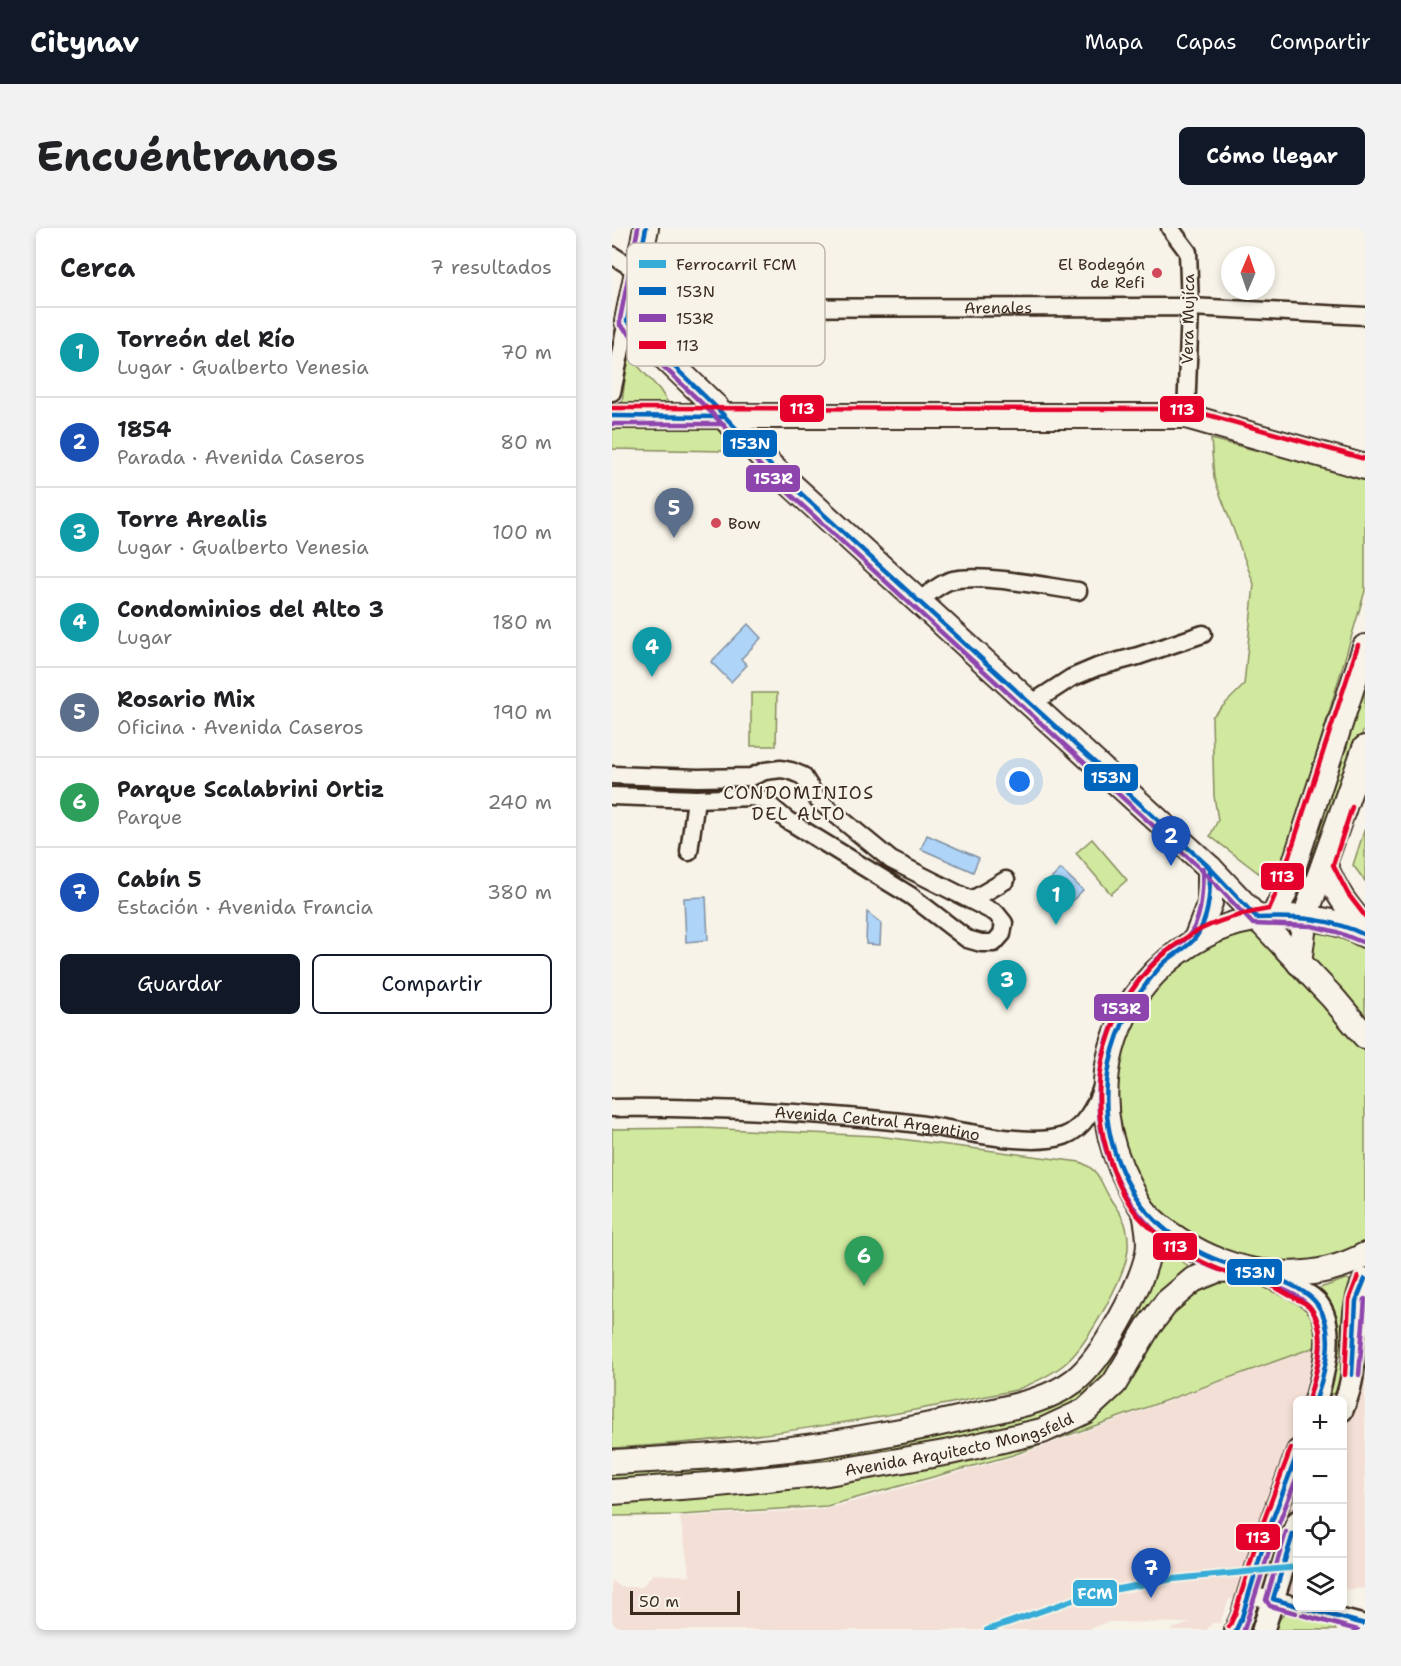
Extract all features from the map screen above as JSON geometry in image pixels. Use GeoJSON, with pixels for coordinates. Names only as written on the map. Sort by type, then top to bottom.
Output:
{"type":"FeatureCollection","features":[{"type":"Feature","properties":{"kind":"main road"},"geometry":{"type":"LineString","coordinates":[[643,243],[646,228]]}},
{"type":"Feature","properties":{"kind":"main road"},"geometry":{"type":"LineString","coordinates":[[677,366],[773,468],[1265,917],[1299,963],[1365,1036]]}},
{"type":"Feature","properties":{"kind":"main road"},"geometry":{"type":"LineString","coordinates":[[612,416],[720,412],[1186,416],[1365,467]]}},
{"type":"Feature","properties":{"kind":"main road"},"geometry":{"type":"LineString","coordinates":[[1265,917],[1287,887],[1365,647]]}},
{"type":"Feature","properties":{"kind":"main road"},"geometry":{"type":"LineString","coordinates":[[1299,963],[1305,917],[1365,748]]}},
{"type":"Feature","properties":{"kind":"main road"},"geometry":{"type":"LineString","coordinates":[[1325,865],[1335,890],[1347,908],[1365,927]]}},
{"type":"Feature","properties":{"kind":"main road"},"geometry":{"type":"LineString","coordinates":[[1196,939],[1210,903],[1210,868]]}},
{"type":"Feature","properties":{"kind":"main road"},"geometry":{"type":"LineString","coordinates":[[1365,935],[1305,917],[1265,917],[1222,927],[1196,939],[1163,963],[1136,994],[1117,1031],[1106,1075],[1105,1108],[1112,1146],[1128,1184],[1145,1212],[1201,1254],[1252,1271],[1294,1274],[1325,1270],[1365,1255]]}},
{"type":"Feature","properties":{"kind":"main road","name":"Avenida Arquitecto Mongsfeld"},"geometry":{"type":"LineString","coordinates":[[612,1462],[692,1458],[819,1445],[949,1421],[1039,1400],[1075,1381],[1098,1354],[1123,1314],[1139,1280],[1148,1252],[1149,1237],[1145,1212]]}},
{"type":"Feature","properties":{"kind":"main road","name":"Avenida Arquitecto Mongsfeld"},"geometry":{"type":"LineString","coordinates":[[612,1492],[828,1473],[950,1452],[1042,1431],[1085,1411],[1114,1384],[1148,1328],[1167,1302],[1193,1280],[1217,1270],[1252,1271]]}},
{"type":"Feature","properties":{"kind":"street","name":"Vera Mujíca"},"geometry":{"type":"LineString","coordinates":[[1170,228],[1188,252],[1190,307],[1186,416]]}},
{"type":"Feature","properties":{"kind":"street"},"geometry":{"type":"LineString","coordinates":[[612,255],[627,265]]}},
{"type":"Feature","properties":{"kind":"street","name":"Arenales"},"geometry":{"type":"LineString","coordinates":[[825,312],[1190,307],[1365,315]]}},
{"type":"Feature","properties":{"kind":"street"},"geometry":{"type":"LineString","coordinates":[[612,392],[627,324]]}},
{"type":"Feature","properties":{"kind":"street"},"geometry":{"type":"LineString","coordinates":[[918,601],[947,582],[960,578],[1005,581],[1078,591]]}},
{"type":"Feature","properties":{"kind":"street"},"geometry":{"type":"LineString","coordinates":[[1031,704],[1071,678],[1096,667],[1138,656],[1203,634]]}},
{"type":"Feature","properties":{"kind":"street"},"geometry":{"type":"LineString","coordinates":[[612,775],[751,777],[765,771],[781,769],[803,776],[818,800],[891,860],[996,913],[1004,923],[1002,934],[994,943],[981,943],[967,939],[911,896],[787,820],[763,800],[753,797],[696,799],[612,796]]}},
{"type":"Feature","properties":{"kind":"street"},"geometry":{"type":"LineString","coordinates":[[751,777],[757,782],[758,790],[753,797]]}},
{"type":"Feature","properties":{"kind":"street"},"geometry":{"type":"LineString","coordinates":[[689,852],[696,799]]}},
{"type":"Feature","properties":{"kind":"street"},"geometry":{"type":"LineString","coordinates":[[972,900],[1006,880]]}},
{"type":"Feature","properties":{"kind":"street","name":"Avenida Central Argentino"},"geometry":{"type":"LineString","coordinates":[[612,1108],[704,1108],[904,1122],[1036,1140],[1066,1136],[1081,1124],[1092,1110],[1106,1075]]}},
{"type":"Feature","properties":{"kind":"street"},"geometry":{"type":"LineString","coordinates":[[1252,1271],[1313,1299],[1323,1314],[1327,1331],[1326,1363],[1317,1396]]}},
{"type":"Feature","properties":{"kind":"street"},"geometry":{"type":"LineString","coordinates":[[1347,1397],[1353,1371],[1356,1301],[1365,1279]]}},
{"type":"Feature","properties":{"kind":"street"},"geometry":{"type":"LineString","coordinates":[[1236,1630],[1267,1534],[1293,1464]]}},
{"type":"Feature","properties":{"kind":"street"},"geometry":{"type":"LineString","coordinates":[[1263,1630],[1293,1537]]}},
{"type":"Feature","properties":{"kind":"street"},"geometry":{"type":"LineString","coordinates":[[1248,1596],[1293,1605]]}},
{"type":"Feature","properties":{"kind":"street"},"geometry":{"type":"LineString","coordinates":[[1316,1612],[1353,1624]]}},
{"type":"Feature","properties":{"kind":"shaded area"},"geometry":{"type":"Polygon","coordinates":[[[1365,1330],[1365,1588],[1347,1590],[1347,1396],[1293,1396],[1293,1592],[1229,1599],[1220,1623],[1212,1623],[1207,1630],[1169,1630],[1190,1623],[1109,1622],[1086,1630],[612,1630],[612,1581],[621,1587],[642,1587],[653,1574],[690,1576],[680,1517],[827,1509],[1014,1457],[1365,1330]]]}},
{"type":"Feature","properties":{"kind":"green space"},"geometry":{"type":"Polygon","coordinates":[[[627,363],[627,366],[638,366],[660,390],[670,406],[622,403],[627,363]]]}},
{"type":"Feature","properties":{"kind":"green space"},"geometry":{"type":"Polygon","coordinates":[[[612,416],[724,417],[761,455],[725,451],[612,449],[612,416]]]}},
{"type":"Feature","properties":{"kind":"green space"},"geometry":{"type":"Polygon","coordinates":[[[1211,439],[1365,478],[1365,591],[1277,887],[1210,836],[1218,820],[1214,796],[1212,717],[1244,685],[1254,584],[1214,478],[1211,439]]]}},
{"type":"Feature","properties":{"kind":"green space"},"geometry":{"type":"Polygon","coordinates":[[[1365,667],[1365,728],[1355,747],[1300,901],[1296,901],[1294,898],[1347,747],[1365,667]]]}},
{"type":"Feature","properties":{"kind":"green space"},"geometry":{"type":"Polygon","coordinates":[[[751,693],[777,693],[776,746],[751,746],[751,693]]]}},
{"type":"Feature","properties":{"kind":"green space"},"geometry":{"type":"Polygon","coordinates":[[[1365,828],[1365,881],[1353,865],[1365,828]]]}},
{"type":"Feature","properties":{"kind":"green space"},"geometry":{"type":"Polygon","coordinates":[[[1092,839],[1127,880],[1111,894],[1076,853],[1092,839]]]}},
{"type":"Feature","properties":{"kind":"green space"},"geometry":{"type":"Polygon","coordinates":[[[1257,918],[1365,935],[1365,1255],[1325,1270],[1201,1254],[1129,1184],[1106,1075],[1163,963],[1257,918]]]}},
{"type":"Feature","properties":{"kind":"green space"},"geometry":{"type":"Polygon","coordinates":[[[702,1128],[877,1136],[1080,1162],[1096,1173],[1124,1220],[1128,1244],[1124,1267],[1098,1320],[1067,1362],[1049,1375],[1016,1390],[815,1427],[714,1440],[612,1448],[612,1129],[702,1128]]]}},
{"type":"Feature","properties":{"kind":"green space"},"geometry":{"type":"Polygon","coordinates":[[[1160,1249],[1187,1265],[1188,1269],[1106,1377],[1076,1403],[1056,1415],[1002,1431],[845,1461],[612,1484],[612,1472],[1064,1399],[1160,1249]]]}},
{"type":"Feature","properties":{"kind":"green space"},"geometry":{"type":"Polygon","coordinates":[[[1219,1279],[1259,1281],[1307,1306],[1315,1317],[1318,1346],[1013,1455],[827,1506],[679,1515],[612,1516],[612,1501],[693,1498],[831,1483],[1045,1439],[1173,1308],[1196,1287],[1219,1279]]]}},
{"type":"Feature","properties":{"kind":"green space"},"geometry":{"type":"Polygon","coordinates":[[[1346,1279],[1350,1280],[1351,1285],[1345,1354],[1337,1357],[1317,1289],[1346,1279]]]}},
{"type":"Feature","properties":{"kind":"green space"},"geometry":{"type":"Polygon","coordinates":[[[1346,1360],[1340,1392],[1328,1395],[1335,1363],[1346,1360]]]}},
{"type":"Feature","properties":{"kind":"green space"},"geometry":{"type":"Polygon","coordinates":[[[1285,1530],[1272,1568],[1265,1569],[1276,1532],[1285,1530]]]}},
{"type":"Feature","properties":{"kind":"green space"},"geometry":{"type":"Polygon","coordinates":[[[1287,1612],[1333,1623],[1336,1630],[1274,1630],[1278,1621],[1287,1612]]]}},
{"type":"Feature","properties":{"kind":"water"},"geometry":{"type":"Polygon","coordinates":[[[748,624],[761,638],[741,659],[747,665],[731,682],[711,662],[748,624]]]}},
{"type":"Feature","properties":{"kind":"water"},"geometry":{"type":"Polygon","coordinates":[[[927,835],[979,858],[973,872],[921,849],[927,835]]]}},
{"type":"Feature","properties":{"kind":"water"},"geometry":{"type":"Polygon","coordinates":[[[1061,869],[1083,890],[1072,901],[1050,880],[1061,869]]]}},
{"type":"Feature","properties":{"kind":"water"},"geometry":{"type":"Polygon","coordinates":[[[706,897],[708,940],[686,942],[684,898],[706,897]]]}},
{"type":"Feature","properties":{"kind":"water"},"geometry":{"type":"Polygon","coordinates":[[[867,912],[881,923],[880,945],[866,944],[867,912]]]}},
{"type":"Feature","properties":{"kind":"rail line","name":"FCM"},"geometry":{"type":"LineString","coordinates":[[987,1630],[1090,1594],[1173,1579],[1293,1567]]}},
{"type":"Feature","properties":{"kind":"transit line","name":"153R"},"geometry":{"type":"LineString","coordinates":[[635,243],[638,228]]}},
{"type":"Feature","properties":{"kind":"transit line","name":"153N"},"geometry":{"type":"LineString","coordinates":[[643,243],[646,228]]}},
{"type":"Feature","properties":{"kind":"transit line","name":"153R"},"geometry":{"type":"LineString","coordinates":[[627,284],[620,319],[620,325],[627,332]]}},
{"type":"Feature","properties":{"kind":"transit line","name":"153R"},"geometry":{"type":"LineString","coordinates":[[663,366],[711,412],[768,474],[1205,873],[1253,924],[1312,926],[1337,932],[1362,942]]}},
{"type":"Feature","properties":{"kind":"transit line","name":"153N"},"geometry":{"type":"LineString","coordinates":[[674,366],[773,468],[1210,868],[1257,918],[1312,919],[1339,925],[1365,935]]}},
{"type":"Feature","properties":{"kind":"transit line","name":"113"},"geometry":{"type":"LineString","coordinates":[[612,408],[1187,409],[1365,459]]}},
{"type":"Feature","properties":{"kind":"transit line","name":"153N"},"geometry":{"type":"LineString","coordinates":[[612,416],[724,417]]}},
{"type":"Feature","properties":{"kind":"transit line","name":"153R"},"geometry":{"type":"LineString","coordinates":[[612,424],[724,424]]}},
{"type":"Feature","properties":{"kind":"transit line","name":"113"},"geometry":{"type":"LineString","coordinates":[[1310,1396],[1318,1364],[1320,1339],[1319,1327],[1309,1306],[1265,1282],[1225,1272],[1204,1263],[1172,1245],[1137,1215],[1117,1179],[1107,1151],[1101,1121],[1099,1091],[1103,1061],[1111,1032],[1123,1005],[1139,980],[1160,958],[1184,939],[1204,928],[1236,916],[1269,909],[1280,884],[1358,645]]}},
{"type":"Feature","properties":{"kind":"transit line","name":"113"},"geometry":{"type":"LineString","coordinates":[[1352,807],[1333,865],[1348,894],[1365,916]]}},
{"type":"Feature","properties":{"kind":"transit line","name":"153R"},"geometry":{"type":"LineString","coordinates":[[1203,868],[1201,905],[1192,931],[1185,940],[1164,953],[1148,969],[1125,1001],[1113,1025],[1100,1075],[1101,1126],[1107,1152],[1126,1196],[1138,1213],[1168,1242],[1203,1263],[1222,1271],[1291,1293],[1312,1310],[1320,1330],[1321,1342],[1318,1365],[1310,1396]]}},
{"type":"Feature","properties":{"kind":"transit line","name":"153N"},"geometry":{"type":"LineString","coordinates":[[1210,868],[1208,908],[1197,936],[1188,946],[1166,961],[1143,988],[1128,1012],[1117,1037],[1110,1063],[1107,1090],[1107,1117],[1112,1144],[1122,1171],[1143,1207],[1171,1234],[1205,1255],[1294,1286],[1311,1297],[1317,1304],[1327,1326],[1328,1338],[1326,1364],[1317,1396]]}},
{"type":"Feature","properties":{"kind":"transit line","name":"113"},"geometry":{"type":"LineString","coordinates":[[1345,1375],[1349,1300],[1358,1276]]}},
{"type":"Feature","properties":{"kind":"transit line","name":"153N"},"geometry":{"type":"LineString","coordinates":[[1352,1375],[1356,1301],[1365,1279]]}},
{"type":"Feature","properties":{"kind":"transit line","name":"153R"},"geometry":{"type":"LineString","coordinates":[[1359,1375],[1365,1299]]}},
{"type":"Feature","properties":{"kind":"transit line","name":"113"},"geometry":{"type":"LineString","coordinates":[[1229,1627],[1260,1531],[1291,1448]]}},
{"type":"Feature","properties":{"kind":"transit line","name":"153N"},"geometry":{"type":"LineString","coordinates":[[1236,1630],[1267,1534],[1293,1465]]}},
{"type":"Feature","properties":{"kind":"transit line","name":"153R"},"geometry":{"type":"LineString","coordinates":[[1244,1630],[1274,1536],[1293,1487]]}},
{"type":"Feature","properties":{"kind":"transit line","name":"153R"},"geometry":{"type":"LineString","coordinates":[[1286,1532],[1266,1600],[1270,1606],[1296,1613]]}},
{"type":"Feature","properties":{"kind":"transit line","name":"153N"},"geometry":{"type":"LineString","coordinates":[[1293,1534],[1273,1599],[1293,1605]]}},
{"type":"Feature","properties":{"kind":"transit line","name":"153N"},"geometry":{"type":"LineString","coordinates":[[1319,1612],[1365,1624]]}},
{"type":"Feature","properties":{"kind":"transit line","name":"153R"},"geometry":{"type":"LineString","coordinates":[[1302,1615],[1358,1630]]}},
{"type":"Feature","properties":{"kind":"place","name":"El Bodegón de Refi"},"geometry":{"type":"Point","coordinates":[1157,273]}},
{"type":"Feature","properties":{"kind":"place","name":"Bow"},"geometry":{"type":"Point","coordinates":[716,523]}},
{"type":"Feature","properties":{"kind":"place","name":"Rosario Mix"},"geometry":{"type":"Point","coordinates":[674,538]}},
{"type":"Feature","properties":{"kind":"place","name":"Condominios del Alto 3"},"geometry":{"type":"Point","coordinates":[652,677]}},
{"type":"Feature","properties":{"kind":"place","name":"1854"},"geometry":{"type":"Point","coordinates":[1171,866]}},
{"type":"Feature","properties":{"kind":"place","name":"Torreón del Río"},"geometry":{"type":"Point","coordinates":[1056,925]}},
{"type":"Feature","properties":{"kind":"place","name":"Torre Arealis"},"geometry":{"type":"Point","coordinates":[1007,1010]}},
{"type":"Feature","properties":{"kind":"place","name":"Parque Scalabrini Ortiz"},"geometry":{"type":"Point","coordinates":[864,1286]}},
{"type":"Feature","properties":{"kind":"place","name":"Cabín 5"},"geometry":{"type":"Point","coordinates":[1151,1598]}},
{"type":"Feature","properties":{"kind":"district","name":"CONDOMINIOS DEL ALTO"},"geometry":{"type":"Point","coordinates":[799,803]}}]}
